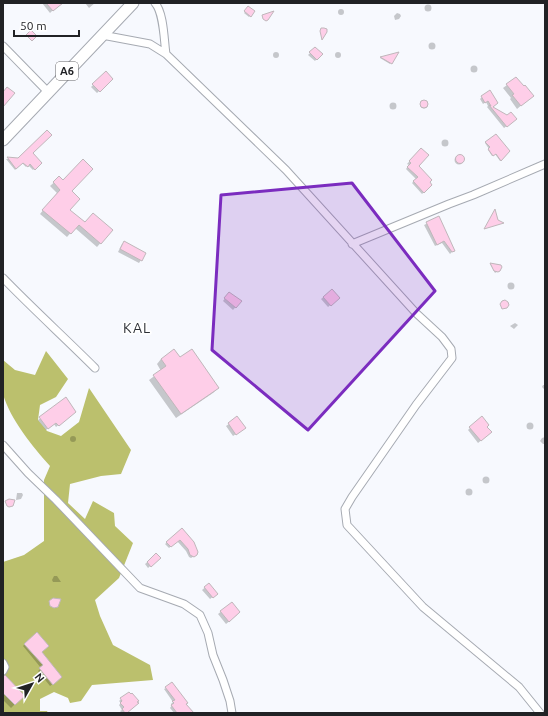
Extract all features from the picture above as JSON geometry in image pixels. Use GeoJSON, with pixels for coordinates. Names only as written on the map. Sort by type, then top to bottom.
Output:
{"type":"FeatureCollection","features":[{"type":"Feature","properties":{"kind":"main road","name":"A6"},"geometry":{"type":"LineString","coordinates":[[3,140],[133,3]]}},
{"type":"Feature","properties":{"kind":"street"},"geometry":{"type":"LineString","coordinates":[[155,3],[158,6],[162,22],[166,54]]}},
{"type":"Feature","properties":{"kind":"street"},"geometry":{"type":"LineString","coordinates":[[102,35],[150,44],[166,54],[274,159],[416,313],[442,337],[451,349],[452,358],[352,497],[345,509],[347,525],[423,607],[519,687],[540,713]]}},
{"type":"Feature","properties":{"kind":"street"},"geometry":{"type":"LineString","coordinates":[[3,46],[48,92]]}},
{"type":"Feature","properties":{"kind":"street"},"geometry":{"type":"LineString","coordinates":[[352,244],[449,204],[473,196],[545,164]]}},
{"type":"Feature","properties":{"kind":"street"},"geometry":{"type":"LineString","coordinates":[[3,278],[24,300],[61,333],[95,368]]}},
{"type":"Feature","properties":{"kind":"street"},"geometry":{"type":"LineString","coordinates":[[3,445],[28,473],[56,500],[140,588],[184,604],[200,615],[208,633],[213,655],[230,701],[232,713]]}},
{"type":"Feature","properties":{"kind":"street"},"geometry":{"type":"LineString","coordinates":[[3,663],[5,667],[3,671]]}},
{"type":"Feature","properties":{"kind":"highlighted area"},"geometry":{"type":"Polygon","coordinates":[[[352,183],[435,291],[308,430],[212,350],[221,195],[352,183]]]}},
{"type":"Feature","properties":{"kind":"green space"},"geometry":{"type":"Polygon","coordinates":[[[46,351],[68,379],[56,397],[40,405],[38,420],[47,431],[61,436],[79,422],[89,388],[131,450],[121,474],[101,476],[70,484],[68,503],[85,519],[93,501],[114,513],[115,526],[133,543],[119,578],[95,600],[100,616],[113,645],[150,665],[153,680],[92,685],[81,701],[70,703],[68,698],[54,692],[40,699],[40,711],[47,711],[48,713],[3,713],[3,562],[24,555],[44,541],[44,480],[50,466],[16,423],[6,403],[2,390],[3,360],[15,370],[35,375],[46,351]]]}},
{"type":"Feature","properties":{"kind":"building"},"geometry":{"type":"Polygon","coordinates":[[[46,3],[63,3],[53,11],[46,3]]]}},
{"type":"Feature","properties":{"kind":"building"},"geometry":{"type":"Polygon","coordinates":[[[248,6],[255,11],[251,17],[244,11],[248,6]]]}},
{"type":"Feature","properties":{"kind":"building"},"geometry":{"type":"Polygon","coordinates":[[[274,11],[268,20],[266,21],[263,19],[262,15],[274,11]]]}},
{"type":"Feature","properties":{"kind":"building"},"geometry":{"type":"Polygon","coordinates":[[[321,28],[327,29],[327,32],[322,40],[320,31],[321,28]]]}},
{"type":"Feature","properties":{"kind":"building"},"geometry":{"type":"Polygon","coordinates":[[[31,30],[37,36],[32,41],[26,35],[31,30]]]}},
{"type":"Feature","properties":{"kind":"building"},"geometry":{"type":"Polygon","coordinates":[[[315,47],[323,54],[317,60],[309,52],[315,47]]]}},
{"type":"Feature","properties":{"kind":"building"},"geometry":{"type":"Polygon","coordinates":[[[399,52],[392,64],[380,57],[399,52]]]}},
{"type":"Feature","properties":{"kind":"building"},"geometry":{"type":"Polygon","coordinates":[[[106,71],[113,79],[100,92],[92,84],[106,71]]]}},
{"type":"Feature","properties":{"kind":"building"},"geometry":{"type":"Polygon","coordinates":[[[516,77],[534,96],[521,106],[512,95],[514,94],[506,84],[516,77]]]}},
{"type":"Feature","properties":{"kind":"building"},"geometry":{"type":"Polygon","coordinates":[[[7,87],[15,93],[3,107],[3,92],[7,87]]]}},
{"type":"Feature","properties":{"kind":"building"},"geometry":{"type":"Polygon","coordinates":[[[490,90],[498,103],[493,107],[507,115],[511,112],[517,119],[507,127],[489,105],[491,106],[488,101],[485,103],[481,96],[490,90]]]}},
{"type":"Feature","properties":{"kind":"building"},"geometry":{"type":"Polygon","coordinates":[[[422,100],[426,100],[428,104],[426,108],[422,108],[420,106],[420,102],[422,100]]]}},
{"type":"Feature","properties":{"kind":"building"},"geometry":{"type":"Polygon","coordinates":[[[47,130],[52,135],[33,153],[42,163],[35,170],[30,164],[28,167],[23,163],[16,169],[7,157],[18,158],[47,130]]]}},
{"type":"Feature","properties":{"kind":"building"},"geometry":{"type":"Polygon","coordinates":[[[496,134],[510,151],[501,161],[496,154],[493,156],[488,149],[490,147],[485,142],[496,134]]]}},
{"type":"Feature","properties":{"kind":"building"},"geometry":{"type":"Polygon","coordinates":[[[421,148],[429,155],[419,166],[432,180],[430,182],[432,185],[424,193],[413,181],[418,177],[407,167],[411,163],[409,161],[421,148]]]}},
{"type":"Feature","properties":{"kind":"building"},"geometry":{"type":"Polygon","coordinates":[[[460,154],[465,159],[460,164],[455,159],[460,154]]]}},
{"type":"Feature","properties":{"kind":"building"},"geometry":{"type":"Polygon","coordinates":[[[83,159],[93,169],[72,191],[80,199],[70,210],[85,222],[93,213],[113,230],[101,244],[79,225],[71,234],[42,210],[60,190],[53,182],[59,176],[63,180],[83,159]]]}},
{"type":"Feature","properties":{"kind":"building"},"geometry":{"type":"Polygon","coordinates":[[[495,209],[498,220],[504,223],[484,229],[495,209]]]}},
{"type":"Feature","properties":{"kind":"building"},"geometry":{"type":"Polygon","coordinates":[[[439,216],[455,251],[452,252],[444,241],[437,245],[426,222],[439,216]]]}},
{"type":"Feature","properties":{"kind":"building"},"geometry":{"type":"Polygon","coordinates":[[[124,241],[146,253],[142,261],[120,249],[124,241]]]}},
{"type":"Feature","properties":{"kind":"building"},"geometry":{"type":"Polygon","coordinates":[[[490,263],[501,265],[502,267],[500,271],[494,271],[490,263]]]}},
{"type":"Feature","properties":{"kind":"building"},"geometry":{"type":"Polygon","coordinates":[[[332,289],[340,298],[331,306],[323,297],[332,289]]]}},
{"type":"Feature","properties":{"kind":"building"},"geometry":{"type":"Polygon","coordinates":[[[229,292],[242,301],[236,308],[224,298],[229,292]]]}},
{"type":"Feature","properties":{"kind":"building"},"geometry":{"type":"Polygon","coordinates":[[[505,300],[509,305],[507,308],[502,309],[500,304],[505,300]]]}},
{"type":"Feature","properties":{"kind":"building"},"geometry":{"type":"Polygon","coordinates":[[[174,349],[180,357],[192,349],[219,388],[181,414],[153,375],[166,366],[161,359],[174,349]]]}},
{"type":"Feature","properties":{"kind":"building"},"geometry":{"type":"Polygon","coordinates":[[[66,397],[76,412],[59,426],[56,423],[48,429],[39,417],[66,397]]]}},
{"type":"Feature","properties":{"kind":"building"},"geometry":{"type":"Polygon","coordinates":[[[237,416],[246,428],[236,435],[228,423],[237,416]]]}},
{"type":"Feature","properties":{"kind":"building"},"geometry":{"type":"Polygon","coordinates":[[[482,416],[489,425],[487,427],[492,432],[481,441],[469,427],[482,416]]]}},
{"type":"Feature","properties":{"kind":"building"},"geometry":{"type":"Polygon","coordinates":[[[9,499],[15,500],[13,506],[7,506],[5,501],[9,499]]]}},
{"type":"Feature","properties":{"kind":"building"},"geometry":{"type":"Polygon","coordinates":[[[182,528],[194,542],[198,552],[194,557],[190,555],[188,549],[180,540],[171,547],[166,542],[182,528]]]}},
{"type":"Feature","properties":{"kind":"building"},"geometry":{"type":"Polygon","coordinates":[[[156,553],[161,558],[151,567],[147,562],[156,553]]]}},
{"type":"Feature","properties":{"kind":"building"},"geometry":{"type":"Polygon","coordinates":[[[209,583],[218,594],[213,598],[204,587],[209,583]]]}},
{"type":"Feature","properties":{"kind":"building"},"geometry":{"type":"Polygon","coordinates":[[[53,598],[61,599],[58,607],[54,608],[50,606],[49,601],[53,598]]]}},
{"type":"Feature","properties":{"kind":"building"},"geometry":{"type":"Polygon","coordinates":[[[232,602],[240,612],[229,622],[220,611],[232,602]]]}},
{"type":"Feature","properties":{"kind":"building"},"geometry":{"type":"Polygon","coordinates":[[[37,632],[49,646],[42,652],[62,677],[53,685],[39,668],[43,665],[24,644],[37,632]]]}},
{"type":"Feature","properties":{"kind":"building"},"geometry":{"type":"Polygon","coordinates":[[[5,675],[25,696],[15,705],[3,693],[3,676],[5,675]]]}},
{"type":"Feature","properties":{"kind":"building"},"geometry":{"type":"Polygon","coordinates":[[[172,682],[188,703],[186,704],[194,713],[177,713],[171,705],[174,703],[172,701],[175,700],[165,687],[172,682]]]}},
{"type":"Feature","properties":{"kind":"building"},"geometry":{"type":"Polygon","coordinates":[[[129,692],[131,694],[132,693],[139,703],[125,713],[122,709],[124,707],[120,703],[122,701],[120,698],[129,692]]]}},
{"type":"Feature","properties":{"kind":"district","name":"KAL"},"geometry":{"type":"Point","coordinates":[137,328]}}]}
